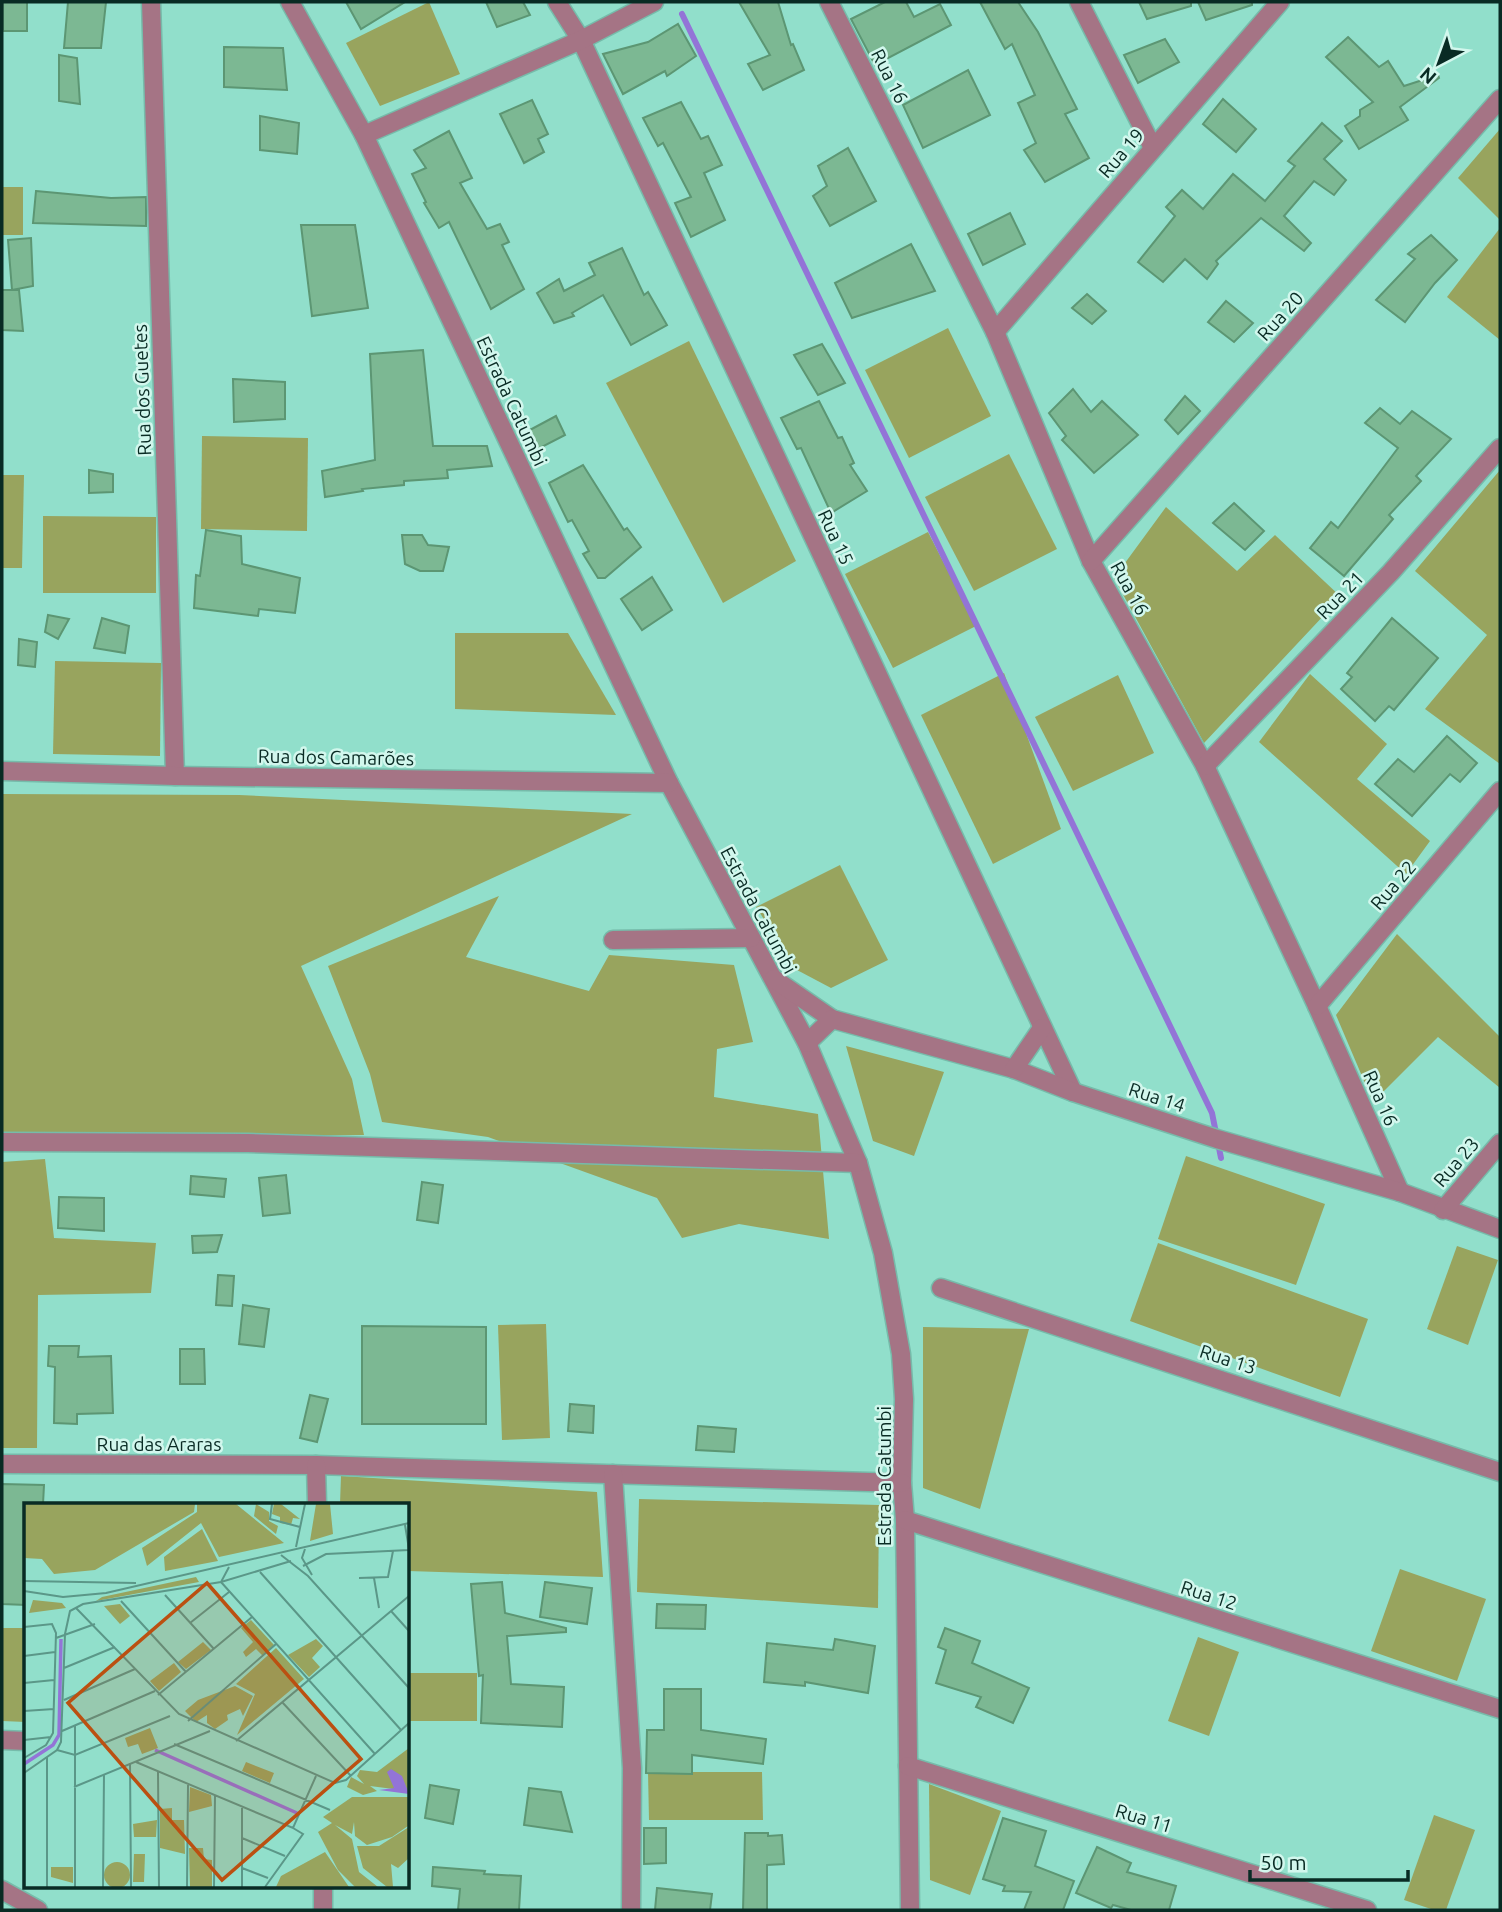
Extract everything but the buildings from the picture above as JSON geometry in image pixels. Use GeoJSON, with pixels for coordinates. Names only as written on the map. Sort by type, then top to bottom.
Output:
{"type":"FeatureCollection","features":[{"type":"Feature","properties":{"kind":"street","name":"Rua dos Guetes"},"geometry":{"type":"LineString","coordinates":[[150,2],[175,776]]}},
{"type":"Feature","properties":{"kind":"street","name":"Estrada Catumbi"},"geometry":{"type":"LineString","coordinates":[[290,2],[364,135],[669,783],[807,1043],[858,1163],[883,1253],[901,1354],[904,1399],[902,1483],[905,1520],[910,1910]]}},
{"type":"Feature","properties":{"kind":"street","name":"Rua 15"},"geometry":{"type":"LineString","coordinates":[[557,2],[581,40],[1073,1092]]}},
{"type":"Feature","properties":{"kind":"street"},"geometry":{"type":"LineString","coordinates":[[364,135],[581,40],[654,2]]}},
{"type":"Feature","properties":{"kind":"street","name":"Rua 16"},"geometry":{"type":"LineString","coordinates":[[829,2],[995,332],[1091,561],[1205,766],[1400,1192]]}},
{"type":"Feature","properties":{"kind":"street"},"geometry":{"type":"LineString","coordinates":[[1079,2],[1153,148]]}},
{"type":"Feature","properties":{"kind":"street","name":"Rua 19"},"geometry":{"type":"LineString","coordinates":[[995,332],[1280,2]]}},
{"type":"Feature","properties":{"kind":"street","name":"Rua 20"},"geometry":{"type":"LineString","coordinates":[[1091,561],[1500,99]]}},
{"type":"Feature","properties":{"kind":"street","name":"Rua 21"},"geometry":{"type":"LineString","coordinates":[[1205,766],[1391,572],[1500,448]]}},
{"type":"Feature","properties":{"kind":"street","name":"Rua dos Camarões"},"geometry":{"type":"LineString","coordinates":[[2,771],[669,783]]}},
{"type":"Feature","properties":{"kind":"street","name":"Rua 22"},"geometry":{"type":"LineString","coordinates":[[1317,1006],[1500,791]]}},
{"type":"Feature","properties":{"kind":"street"},"geometry":{"type":"LineString","coordinates":[[613,940],[751,939]]}},
{"type":"Feature","properties":{"kind":"street","name":"Rua 14"},"geometry":{"type":"LineString","coordinates":[[771,977],[832,1019],[1014,1069],[1073,1092],[1217,1139],[1400,1192],[1500,1229]]}},
{"type":"Feature","properties":{"kind":"street"},"geometry":{"type":"LineString","coordinates":[[807,1043],[832,1019]]}},
{"type":"Feature","properties":{"kind":"street"},"geometry":{"type":"LineString","coordinates":[[1014,1069],[1042,1028]]}},
{"type":"Feature","properties":{"kind":"street"},"geometry":{"type":"LineString","coordinates":[[2,1142],[248,1143],[858,1163]]}},
{"type":"Feature","properties":{"kind":"street","name":"Rua 23"},"geometry":{"type":"LineString","coordinates":[[1443,1209],[1500,1143]]}},
{"type":"Feature","properties":{"kind":"street","name":"Rua 13"},"geometry":{"type":"LineString","coordinates":[[941,1288],[1500,1472]]}},
{"type":"Feature","properties":{"kind":"street","name":"Rua das Araras"},"geometry":{"type":"LineString","coordinates":[[2,1464],[316,1465],[902,1483]]}},
{"type":"Feature","properties":{"kind":"street"},"geometry":{"type":"LineString","coordinates":[[316,1465],[317,1503]]}},
{"type":"Feature","properties":{"kind":"street"},"geometry":{"type":"LineString","coordinates":[[613,1474],[632,1768],[631,1910]]}},
{"type":"Feature","properties":{"kind":"street","name":"Rua 12"},"geometry":{"type":"LineString","coordinates":[[905,1520],[1500,1709]]}},
{"type":"Feature","properties":{"kind":"street"},"geometry":{"type":"LineString","coordinates":[[2,1740],[24,1741]]}},
{"type":"Feature","properties":{"kind":"street","name":"Rua 11"},"geometry":{"type":"LineString","coordinates":[[908,1766],[1367,1910]]}},
{"type":"Feature","properties":{"kind":"street"},"geometry":{"type":"LineString","coordinates":[[323,1888],[323,1910]]}},
{"type":"Feature","properties":{"kind":"street"},"geometry":{"type":"LineString","coordinates":[[2,1890],[38,1910]]}},
{"type":"Feature","properties":{"kind":"green space"},"geometry":{"type":"Polygon","coordinates":[[[429,2],[460,74],[380,106],[346,43],[429,2]]]}},
{"type":"Feature","properties":{"kind":"green space"},"geometry":{"type":"Polygon","coordinates":[[[1500,129],[1500,220],[1458,178],[1500,129]]]}},
{"type":"Feature","properties":{"kind":"green space"},"geometry":{"type":"Polygon","coordinates":[[[2,187],[23,187],[23,235],[2,235],[2,187]]]}},
{"type":"Feature","properties":{"kind":"green space"},"geometry":{"type":"Polygon","coordinates":[[[1500,228],[1500,340],[1447,297],[1500,228]]]}},
{"type":"Feature","properties":{"kind":"green space"},"geometry":{"type":"Polygon","coordinates":[[[948,328],[991,416],[909,458],[865,370],[948,328]]]}},
{"type":"Feature","properties":{"kind":"green space"},"geometry":{"type":"Polygon","coordinates":[[[689,341],[796,561],[723,603],[606,383],[689,341]]]}},
{"type":"Feature","properties":{"kind":"green space"},"geometry":{"type":"Polygon","coordinates":[[[202,436],[308,438],[307,531],[201,529],[202,436]]]}},
{"type":"Feature","properties":{"kind":"green space"},"geometry":{"type":"Polygon","coordinates":[[[1009,454],[1057,549],[974,591],[925,497],[1009,454]]]}},
{"type":"Feature","properties":{"kind":"green space"},"geometry":{"type":"Polygon","coordinates":[[[1500,470],[1500,764],[1425,709],[1487,635],[1415,571],[1500,470]]]}},
{"type":"Feature","properties":{"kind":"green space"},"geometry":{"type":"Polygon","coordinates":[[[2,475],[24,475],[22,568],[2,568],[2,475]]]}},
{"type":"Feature","properties":{"kind":"green space"},"geometry":{"type":"Polygon","coordinates":[[[1166,507],[1237,571],[1275,535],[1341,597],[1204,743],[1114,578],[1166,507]]]}},
{"type":"Feature","properties":{"kind":"green space"},"geometry":{"type":"Polygon","coordinates":[[[43,516],[156,517],[156,593],[43,593],[43,516]]]}},
{"type":"Feature","properties":{"kind":"green space"},"geometry":{"type":"Polygon","coordinates":[[[928,532],[976,626],[893,668],[845,574],[928,532]]]}},
{"type":"Feature","properties":{"kind":"green space"},"geometry":{"type":"Polygon","coordinates":[[[455,633],[568,633],[616,715],[455,709],[455,633]]]}},
{"type":"Feature","properties":{"kind":"green space"},"geometry":{"type":"Polygon","coordinates":[[[55,661],[161,663],[160,756],[53,754],[55,661]]]}},
{"type":"Feature","properties":{"kind":"green space"},"geometry":{"type":"Polygon","coordinates":[[[1004,673],[1061,829],[993,864],[921,715],[1004,673]]]}},
{"type":"Feature","properties":{"kind":"green space"},"geometry":{"type":"Polygon","coordinates":[[[1310,674],[1387,744],[1357,779],[1430,841],[1406,874],[1259,742],[1310,674]]]}},
{"type":"Feature","properties":{"kind":"green space"},"geometry":{"type":"Polygon","coordinates":[[[1118,675],[1154,753],[1073,791],[1035,717],[1118,675]]]}},
{"type":"Feature","properties":{"kind":"green space"},"geometry":{"type":"Polygon","coordinates":[[[2,794],[239,795],[632,814],[301,966],[352,1079],[364,1135],[2,1139],[2,794]]]}},
{"type":"Feature","properties":{"kind":"green space"},"geometry":{"type":"Polygon","coordinates":[[[840,865],[888,960],[831,988],[797,970],[756,907],[840,865]]]}},
{"type":"Feature","properties":{"kind":"green space"},"geometry":{"type":"Polygon","coordinates":[[[499,896],[466,957],[589,991],[609,955],[734,965],[753,1042],[717,1049],[714,1097],[818,1114],[829,1239],[739,1224],[682,1238],[657,1198],[488,1137],[382,1122],[370,1074],[328,966],[499,896]]]}},
{"type":"Feature","properties":{"kind":"green space"},"geometry":{"type":"Polygon","coordinates":[[[1397,934],[1500,1037],[1500,1088],[1438,1037],[1373,1102],[1336,1015],[1397,934]]]}},
{"type":"Feature","properties":{"kind":"green space"},"geometry":{"type":"Polygon","coordinates":[[[846,1046],[944,1072],[914,1156],[873,1141],[846,1046]]]}},
{"type":"Feature","properties":{"kind":"green space"},"geometry":{"type":"Polygon","coordinates":[[[1186,1156],[1325,1204],[1296,1285],[1158,1239],[1186,1156]]]}},
{"type":"Feature","properties":{"kind":"green space"},"geometry":{"type":"Polygon","coordinates":[[[45,1159],[54,1238],[156,1243],[151,1293],[38,1295],[37,1448],[2,1448],[2,1162],[45,1159]]]}},
{"type":"Feature","properties":{"kind":"green space"},"geometry":{"type":"Polygon","coordinates":[[[1158,1243],[1368,1319],[1340,1397],[1130,1321],[1158,1243]]]}},
{"type":"Feature","properties":{"kind":"green space"},"geometry":{"type":"Polygon","coordinates":[[[1457,1246],[1498,1260],[1468,1345],[1427,1329],[1457,1246]]]}},
{"type":"Feature","properties":{"kind":"green space"},"geometry":{"type":"Polygon","coordinates":[[[546,1324],[550,1438],[502,1440],[498,1325],[546,1324]]]}},
{"type":"Feature","properties":{"kind":"green space"},"geometry":{"type":"Polygon","coordinates":[[[923,1327],[1029,1329],[980,1509],[923,1488],[923,1327]]]}},
{"type":"Feature","properties":{"kind":"green space"},"geometry":{"type":"Polygon","coordinates":[[[341,1476],[597,1492],[603,1577],[410,1571],[410,1503],[340,1503],[341,1476]]]}},
{"type":"Feature","properties":{"kind":"green space"},"geometry":{"type":"Polygon","coordinates":[[[639,1499],[879,1505],[878,1608],[637,1592],[639,1499]]]}},
{"type":"Feature","properties":{"kind":"green space"},"geometry":{"type":"Polygon","coordinates":[[[1400,1569],[1486,1599],[1457,1681],[1371,1651],[1400,1569]]]}},
{"type":"Feature","properties":{"kind":"green space"},"geometry":{"type":"Polygon","coordinates":[[[2,1628],[24,1628],[24,1722],[2,1721],[2,1628]]]}},
{"type":"Feature","properties":{"kind":"green space"},"geometry":{"type":"Polygon","coordinates":[[[1198,1637],[1239,1652],[1209,1736],[1168,1721],[1198,1637]]]}},
{"type":"Feature","properties":{"kind":"green space"},"geometry":{"type":"Polygon","coordinates":[[[410,1673],[477,1673],[477,1721],[410,1721],[410,1673]]]}},
{"type":"Feature","properties":{"kind":"green space"},"geometry":{"type":"Polygon","coordinates":[[[648,1772],[762,1772],[763,1820],[649,1820],[648,1772]]]}},
{"type":"Feature","properties":{"kind":"green space"},"geometry":{"type":"Polygon","coordinates":[[[929,1784],[1001,1811],[970,1895],[930,1880],[929,1784]]]}},
{"type":"Feature","properties":{"kind":"green space"},"geometry":{"type":"Polygon","coordinates":[[[1434,1815],[1475,1830],[1446,1910],[1434,1910],[1404,1900],[1434,1815]]]}},
{"type":"Feature","properties":{"kind":"waterway"},"geometry":{"type":"LineString","coordinates":[[682,14],[1212,1113],[1221,1158]]}}]}
